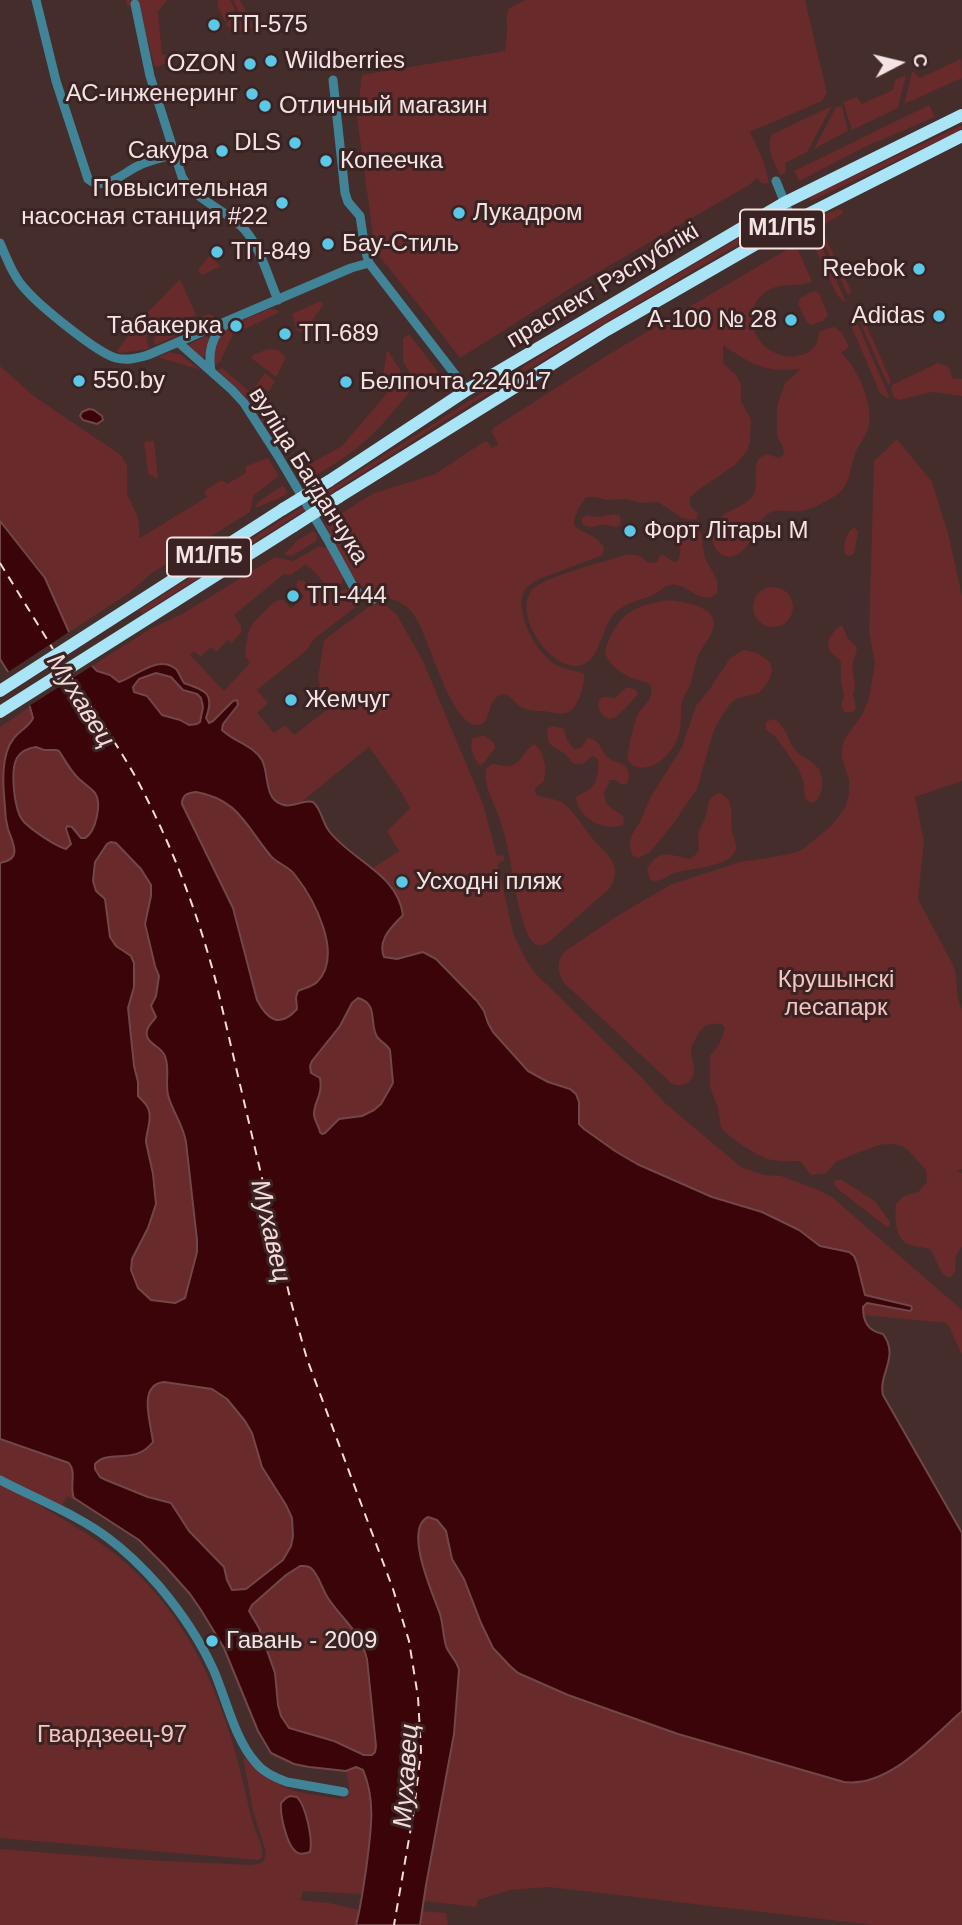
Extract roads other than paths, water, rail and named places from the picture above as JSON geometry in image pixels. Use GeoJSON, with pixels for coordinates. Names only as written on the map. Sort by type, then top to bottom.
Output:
{"type":"FeatureCollection","features":[{"type":"Feature","properties":{"kind":"highway","name":"праспект Рэспублікі"},"geometry":{"type":"LineString","coordinates":[[0,691],[467,390],[784,203],[962,114]]}},
{"type":"Feature","properties":{"kind":"highway","name":"праспект Рэспублікі"},"geometry":{"type":"LineString","coordinates":[[0,712],[607,330],[793,223],[962,136]]}},
{"type":"Feature","properties":{"kind":"street"},"geometry":{"type":"LineString","coordinates":[[36,0],[56,81],[88,179],[92,183],[114,180],[136,166],[174,154]]}},
{"type":"Feature","properties":{"kind":"street"},"geometry":{"type":"LineString","coordinates":[[135,4],[150,76],[174,154],[187,185],[245,230],[255,245],[278,300]]}},
{"type":"Feature","properties":{"kind":"street"},"geometry":{"type":"LineString","coordinates":[[333,80],[345,193],[359,214],[369,263],[467,390]]}},
{"type":"Feature","properties":{"kind":"street"},"geometry":{"type":"LineString","coordinates":[[776,181],[793,223]]}},
{"type":"Feature","properties":{"kind":"street"},"geometry":{"type":"LineString","coordinates":[[0,243],[24,289],[38,303],[76,333],[109,355],[121,359],[136,358],[179,342],[351,268],[369,263]]}},
{"type":"Feature","properties":{"kind":"street"},"geometry":{"type":"LineString","coordinates":[[211,371],[209,358],[214,337],[217,331],[232,320]]}},
{"type":"Feature","properties":{"kind":"street","name":"вуліца Багданчука"},"geometry":{"type":"LineString","coordinates":[[179,342],[244,402],[324,532],[353,586],[359,594],[372,600]]}},
{"type":"Feature","properties":{"kind":"street"},"geometry":{"type":"LineString","coordinates":[[0,1480],[107,1537],[141,1566],[174,1604],[200,1643],[241,1738],[256,1764],[287,1782],[344,1793]]}},
{"type":"Feature","properties":{"kind":"water"},"geometry":{"type":"Polygon","coordinates":[[[89,409],[102,416],[103,420],[97,424],[83,420],[80,416],[82,412],[89,409]]]}},
{"type":"Feature","properties":{"kind":"water","name":"Мухавец"},"geometry":{"type":"Polygon","coordinates":[[[0,521],[45,578],[77,650],[97,671],[110,675],[119,682],[154,665],[169,665],[176,669],[184,683],[207,694],[209,710],[206,718],[209,723],[237,700],[238,705],[223,724],[222,730],[249,747],[262,760],[268,785],[276,801],[285,805],[313,802],[339,842],[392,888],[403,915],[384,939],[384,957],[397,959],[423,952],[436,959],[477,1001],[493,1032],[528,1071],[576,1094],[579,1102],[579,1124],[615,1151],[637,1164],[712,1197],[762,1212],[799,1230],[820,1246],[849,1252],[857,1263],[865,1295],[911,1306],[910,1311],[867,1303],[863,1307],[867,1325],[883,1334],[888,1342],[889,1358],[883,1380],[883,1395],[962,1533],[962,1711],[923,1747],[877,1777],[861,1782],[844,1782],[678,1734],[568,1695],[518,1673],[493,1648],[464,1579],[452,1559],[446,1531],[437,1520],[428,1517],[421,1524],[418,1534],[419,1548],[440,1614],[446,1646],[459,1670],[454,1734],[420,1925],[356,1925],[366,1870],[371,1820],[370,1795],[363,1770],[356,1767],[346,1771],[309,1767],[294,1764],[271,1753],[258,1731],[224,1648],[190,1594],[139,1540],[74,1498],[69,1463],[0,1439],[0,863],[12,858],[15,850],[6,818],[4,771],[10,745],[33,718],[30,707],[0,659],[0,521]],[[156,673],[139,679],[133,687],[134,692],[147,696],[162,715],[189,725],[200,722],[203,707],[197,694],[183,690],[171,677],[156,673]],[[36,747],[25,750],[15,764],[16,801],[21,817],[50,841],[66,849],[71,844],[67,826],[72,827],[81,838],[85,838],[92,830],[98,810],[95,793],[75,775],[59,751],[36,747]],[[190,793],[184,797],[182,804],[233,908],[257,1000],[270,1017],[275,1020],[285,1019],[297,1009],[298,991],[315,984],[325,971],[327,943],[317,912],[303,885],[292,872],[273,858],[232,807],[210,796],[190,793]],[[116,843],[107,844],[95,862],[93,881],[96,891],[105,899],[110,937],[116,946],[131,956],[134,963],[134,987],[128,1008],[134,1066],[138,1096],[150,1115],[146,1142],[156,1204],[148,1228],[132,1259],[131,1270],[138,1288],[151,1300],[175,1303],[185,1298],[197,1252],[197,1240],[186,1142],[168,1095],[166,1061],[161,1050],[150,1042],[147,1036],[148,1028],[156,1017],[151,1006],[156,996],[159,976],[145,924],[151,885],[141,869],[116,843]],[[358,998],[352,1003],[340,1026],[310,1066],[311,1073],[320,1078],[314,1114],[322,1134],[339,1119],[362,1116],[374,1110],[381,1104],[393,1083],[390,1050],[375,1033],[369,1005],[358,998]],[[164,1382],[151,1390],[148,1397],[148,1415],[153,1442],[138,1453],[101,1459],[95,1464],[95,1469],[100,1477],[106,1480],[171,1503],[189,1531],[224,1567],[232,1590],[246,1589],[283,1560],[293,1536],[292,1518],[262,1467],[252,1433],[227,1399],[212,1389],[164,1382]],[[300,1566],[252,1605],[249,1611],[259,1628],[275,1673],[278,1705],[289,1728],[334,1741],[364,1755],[372,1755],[376,1746],[364,1649],[328,1598],[314,1571],[308,1566],[300,1566]]]}},
{"type":"Feature","properties":{"kind":"water"},"geometry":{"type":"Polygon","coordinates":[[[290,1796],[297,1797],[306,1815],[310,1831],[310,1852],[298,1853],[288,1838],[281,1803],[290,1796]]]}},
{"type":"Feature","properties":{"kind":"place","name":"ТП-575"},"geometry":{"type":"Point","coordinates":[214,25]}},
{"type":"Feature","properties":{"kind":"place","name":"Wildberries"},"geometry":{"type":"Point","coordinates":[271,61]}},
{"type":"Feature","properties":{"kind":"place","name":"OZON"},"geometry":{"type":"Point","coordinates":[250,64]}},
{"type":"Feature","properties":{"kind":"place","name":"АС-инженеринг"},"geometry":{"type":"Point","coordinates":[252,94]}},
{"type":"Feature","properties":{"kind":"place","name":"Отличный магазин"},"geometry":{"type":"Point","coordinates":[265,106]}},
{"type":"Feature","properties":{"kind":"place","name":"DLS"},"geometry":{"type":"Point","coordinates":[295,143]}},
{"type":"Feature","properties":{"kind":"place","name":"Сакура"},"geometry":{"type":"Point","coordinates":[222,151]}},
{"type":"Feature","properties":{"kind":"place","name":"Копеечка"},"geometry":{"type":"Point","coordinates":[326,161]}},
{"type":"Feature","properties":{"kind":"place","name":"Повысительная насосная станция #22"},"geometry":{"type":"Point","coordinates":[282,203]}},
{"type":"Feature","properties":{"kind":"place","name":"Лукадром"},"geometry":{"type":"Point","coordinates":[459,213]}},
{"type":"Feature","properties":{"kind":"place","name":"Бау-Стиль"},"geometry":{"type":"Point","coordinates":[328,244]}},
{"type":"Feature","properties":{"kind":"place","name":"ТП-849"},"geometry":{"type":"Point","coordinates":[217,252]}},
{"type":"Feature","properties":{"kind":"place","name":"Reebok"},"geometry":{"type":"Point","coordinates":[919,269]}},
{"type":"Feature","properties":{"kind":"place","name":"Adidas"},"geometry":{"type":"Point","coordinates":[939,316]}},
{"type":"Feature","properties":{"kind":"place","name":"А-100 № 28"},"geometry":{"type":"Point","coordinates":[791,320]}},
{"type":"Feature","properties":{"kind":"place","name":"Табакерка"},"geometry":{"type":"Point","coordinates":[236,326]}},
{"type":"Feature","properties":{"kind":"place","name":"ТП-689"},"geometry":{"type":"Point","coordinates":[285,334]}},
{"type":"Feature","properties":{"kind":"place","name":"550.by"},"geometry":{"type":"Point","coordinates":[79,381]}},
{"type":"Feature","properties":{"kind":"place","name":"Белпочта 224017"},"geometry":{"type":"Point","coordinates":[346,382]}},
{"type":"Feature","properties":{"kind":"place","name":"Форт Літары М"},"geometry":{"type":"Point","coordinates":[630,531]}},
{"type":"Feature","properties":{"kind":"place","name":"ТП-444"},"geometry":{"type":"Point","coordinates":[293,596]}},
{"type":"Feature","properties":{"kind":"place","name":"Жемчуг"},"geometry":{"type":"Point","coordinates":[291,700]}},
{"type":"Feature","properties":{"kind":"place","name":"Усходні пляж"},"geometry":{"type":"Point","coordinates":[402,882]}},
{"type":"Feature","properties":{"kind":"place","name":"Гавань - 2009"},"geometry":{"type":"Point","coordinates":[212,1641]}},
{"type":"Feature","properties":{"kind":"park label","name":"Крушынскі лесапарк"},"geometry":{"type":"Point","coordinates":[836,994]}},
{"type":"Feature","properties":{"kind":"park label","name":"Гвардзеец-97"},"geometry":{"type":"Point","coordinates":[112,1735]}}]}
